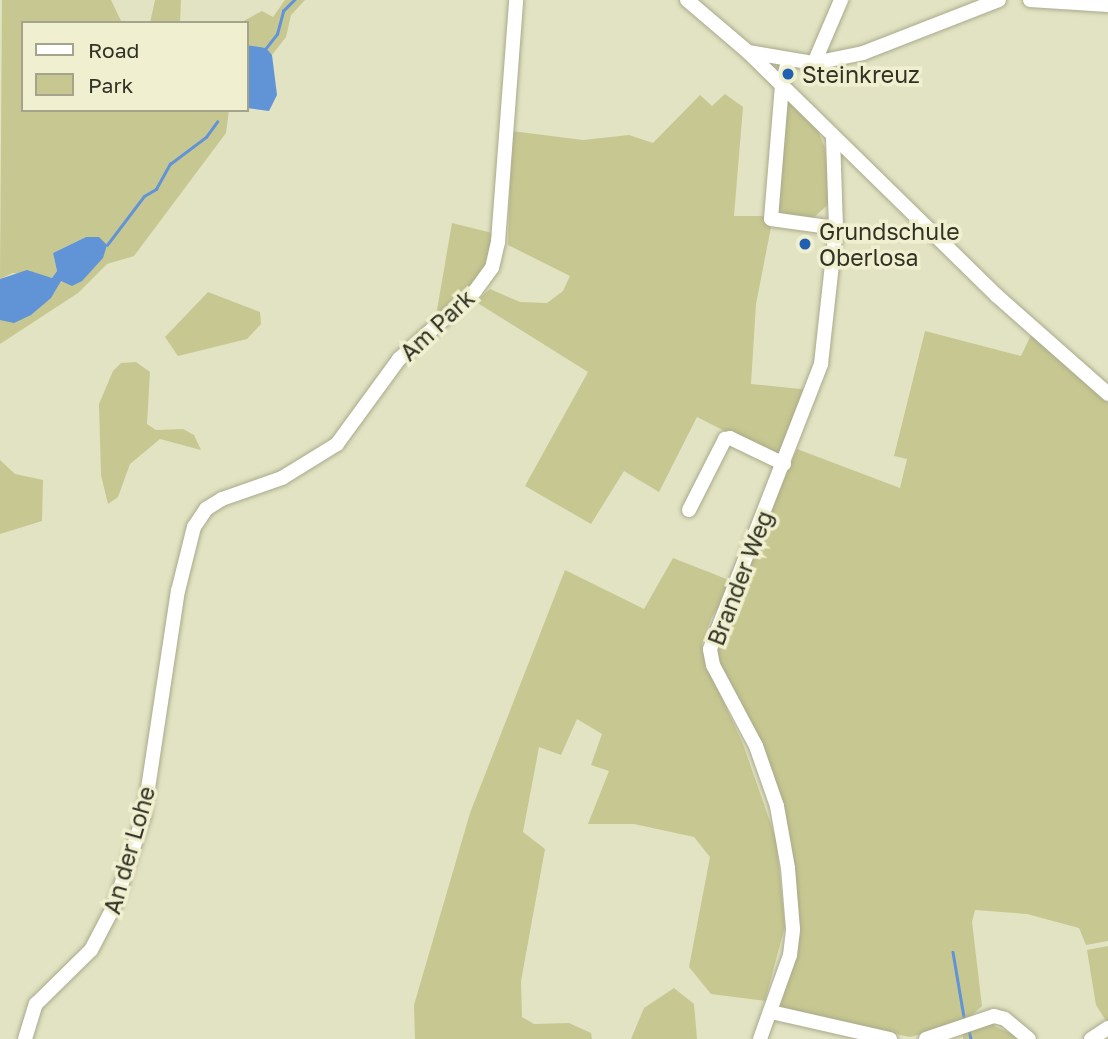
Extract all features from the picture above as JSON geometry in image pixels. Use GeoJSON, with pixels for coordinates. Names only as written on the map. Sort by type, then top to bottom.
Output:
{"type":"FeatureCollection","features":[{"type":"Feature","properties":{"kind":"street","name":"Am Park"},"geometry":{"type":"LineString","coordinates":[[178,591],[194,527],[206,509],[312,463],[337,444],[398,359],[475,291],[492,268],[498,242],[516,0]]}},
{"type":"Feature","properties":{"kind":"street"},"geometry":{"type":"LineString","coordinates":[[687,0],[748,52],[997,296],[1108,394]]}},
{"type":"Feature","properties":{"kind":"street"},"geometry":{"type":"LineString","coordinates":[[814,63],[841,0]]}},
{"type":"Feature","properties":{"kind":"street"},"geometry":{"type":"LineString","coordinates":[[748,52],[788,62],[814,63],[863,52],[999,0]]}},
{"type":"Feature","properties":{"kind":"street"},"geometry":{"type":"LineString","coordinates":[[1030,0],[1108,5]]}},
{"type":"Feature","properties":{"kind":"street"},"geometry":{"type":"LineString","coordinates":[[788,62],[782,85],[771,219],[836,228]]}},
{"type":"Feature","properties":{"kind":"street","name":"Brander Weg"},"geometry":{"type":"LineString","coordinates":[[760,1039],[790,955],[793,929],[783,832],[757,746],[713,665],[710,649],[821,364],[836,228],[836,196],[830,152],[833,137]]}},
{"type":"Feature","properties":{"kind":"street"},"geometry":{"type":"LineString","coordinates":[[811,224],[831,209],[836,196]]}},
{"type":"Feature","properties":{"kind":"street"},"geometry":{"type":"LineString","coordinates":[[689,510],[724,439],[730,438],[784,464]]}},
{"type":"Feature","properties":{"kind":"street","name":"An der Lohe"},"geometry":{"type":"LineString","coordinates":[[25,1039],[36,1004],[91,950],[115,904],[144,815],[178,591]]}},
{"type":"Feature","properties":{"kind":"street"},"geometry":{"type":"LineString","coordinates":[[771,1012],[890,1039]]}},
{"type":"Feature","properties":{"kind":"street"},"geometry":{"type":"LineString","coordinates":[[926,1039],[994,1016],[1005,1019],[1029,1039]]}},
{"type":"Feature","properties":{"kind":"street"},"geometry":{"type":"LineString","coordinates":[[1091,1039],[1108,1028]]}},
{"type":"Feature","properties":{"kind":"green space"},"geometry":{"type":"Polygon","coordinates":[[[2,0],[111,0],[121,21],[21,21],[21,112],[229,112],[226,133],[134,256],[107,264],[78,293],[0,344],[0,320],[54,291],[86,237],[53,253],[57,271],[52,278],[13,273],[0,279],[2,0]]]}},
{"type":"Feature","properties":{"kind":"green space"},"geometry":{"type":"Polygon","coordinates":[[[155,0],[181,0],[180,21],[150,21],[155,0]]]}},
{"type":"Feature","properties":{"kind":"green space"},"geometry":{"type":"Polygon","coordinates":[[[285,0],[305,0],[291,15],[286,37],[272,55],[266,48],[248,45],[248,21],[244,21],[262,11],[273,17],[285,0]]]}},
{"type":"Feature","properties":{"kind":"green space"},"geometry":{"type":"Polygon","coordinates":[[[725,94],[743,107],[734,216],[764,216],[772,222],[756,304],[751,384],[810,390],[788,451],[776,457],[697,417],[659,492],[624,471],[591,524],[525,486],[588,372],[476,302],[490,289],[520,302],[547,303],[563,291],[570,276],[508,245],[512,131],[583,140],[629,135],[653,143],[700,95],[712,106],[725,94]]]}},
{"type":"Feature","properties":{"kind":"green space"},"geometry":{"type":"Polygon","coordinates":[[[790,99],[815,123],[825,148],[832,201],[812,219],[777,215],[785,103],[790,99]]]}},
{"type":"Feature","properties":{"kind":"green space"},"geometry":{"type":"Polygon","coordinates":[[[452,223],[496,234],[490,265],[442,315],[437,310],[452,223]]]}},
{"type":"Feature","properties":{"kind":"green space"},"geometry":{"type":"Polygon","coordinates":[[[208,292],[260,312],[261,324],[247,339],[178,356],[165,337],[208,292]]]}},
{"type":"Feature","properties":{"kind":"green space"},"geometry":{"type":"Polygon","coordinates":[[[925,331],[1021,356],[1031,335],[1108,399],[1108,941],[1086,945],[1079,928],[1027,914],[975,910],[972,922],[982,1006],[963,1023],[910,1037],[782,1011],[779,1005],[793,861],[789,831],[777,788],[720,670],[715,634],[797,449],[900,488],[907,459],[894,456],[925,331]]]}},
{"type":"Feature","properties":{"kind":"green space"},"geometry":{"type":"Polygon","coordinates":[[[136,362],[150,372],[147,424],[156,430],[183,429],[194,435],[201,450],[160,439],[130,464],[118,497],[108,504],[101,475],[99,404],[113,371],[121,363],[136,362]]]}},
{"type":"Feature","properties":{"kind":"green space"},"geometry":{"type":"Polygon","coordinates":[[[0,460],[15,474],[43,480],[42,521],[0,534],[0,460]]]}},
{"type":"Feature","properties":{"kind":"green space"},"geometry":{"type":"Polygon","coordinates":[[[673,558],[734,582],[711,619],[702,644],[705,662],[743,744],[776,839],[785,926],[765,1001],[711,994],[689,967],[710,857],[694,837],[634,824],[588,824],[609,771],[591,765],[602,734],[577,719],[561,755],[539,747],[523,832],[545,849],[521,981],[522,1017],[534,1024],[569,1023],[591,1033],[592,1039],[415,1039],[414,1005],[470,813],[565,570],[644,609],[673,558]]]}},
{"type":"Feature","properties":{"kind":"green space"},"geometry":{"type":"Polygon","coordinates":[[[1108,946],[1108,1024],[1096,1005],[1087,950],[1108,946]]]}},
{"type":"Feature","properties":{"kind":"green space"},"geometry":{"type":"Polygon","coordinates":[[[674,988],[694,1004],[697,1039],[631,1039],[644,1008],[674,988]]]}},
{"type":"Feature","properties":{"kind":"green space"},"geometry":{"type":"Polygon","coordinates":[[[993,1019],[994,1026],[1024,1039],[963,1039],[963,1028],[993,1019]]]}},
{"type":"Feature","properties":{"kind":"water"},"geometry":{"type":"Polygon","coordinates":[[[248,45],[266,48],[272,55],[277,95],[269,111],[248,108],[248,45]]]}},
{"type":"Feature","properties":{"kind":"water"},"geometry":{"type":"Polygon","coordinates":[[[86,237],[99,237],[107,245],[103,258],[82,281],[72,286],[61,281],[51,298],[31,315],[14,323],[0,320],[0,279],[27,270],[52,278],[57,271],[53,253],[86,237]]]}},
{"type":"Feature","properties":{"kind":"waterway"},"geometry":{"type":"LineString","coordinates":[[266,48],[277,34],[283,11],[294,0]]}},
{"type":"Feature","properties":{"kind":"waterway"},"geometry":{"type":"LineString","coordinates":[[107,245],[144,196],[156,189],[170,164],[206,137],[217,122]]}},
{"type":"Feature","properties":{"kind":"waterway"},"geometry":{"type":"LineString","coordinates":[[953,952],[964,1017]]}},
{"type":"Feature","properties":{"kind":"waterway"},"geometry":{"type":"LineString","coordinates":[[969,1030],[971,1039]]}},
{"type":"Feature","properties":{"kind":"place","name":"Steinkreuz"},"geometry":{"type":"Point","coordinates":[788,74]}},
{"type":"Feature","properties":{"kind":"place","name":"Grundschule Oberlosa"},"geometry":{"type":"Point","coordinates":[805,244]}}]}
